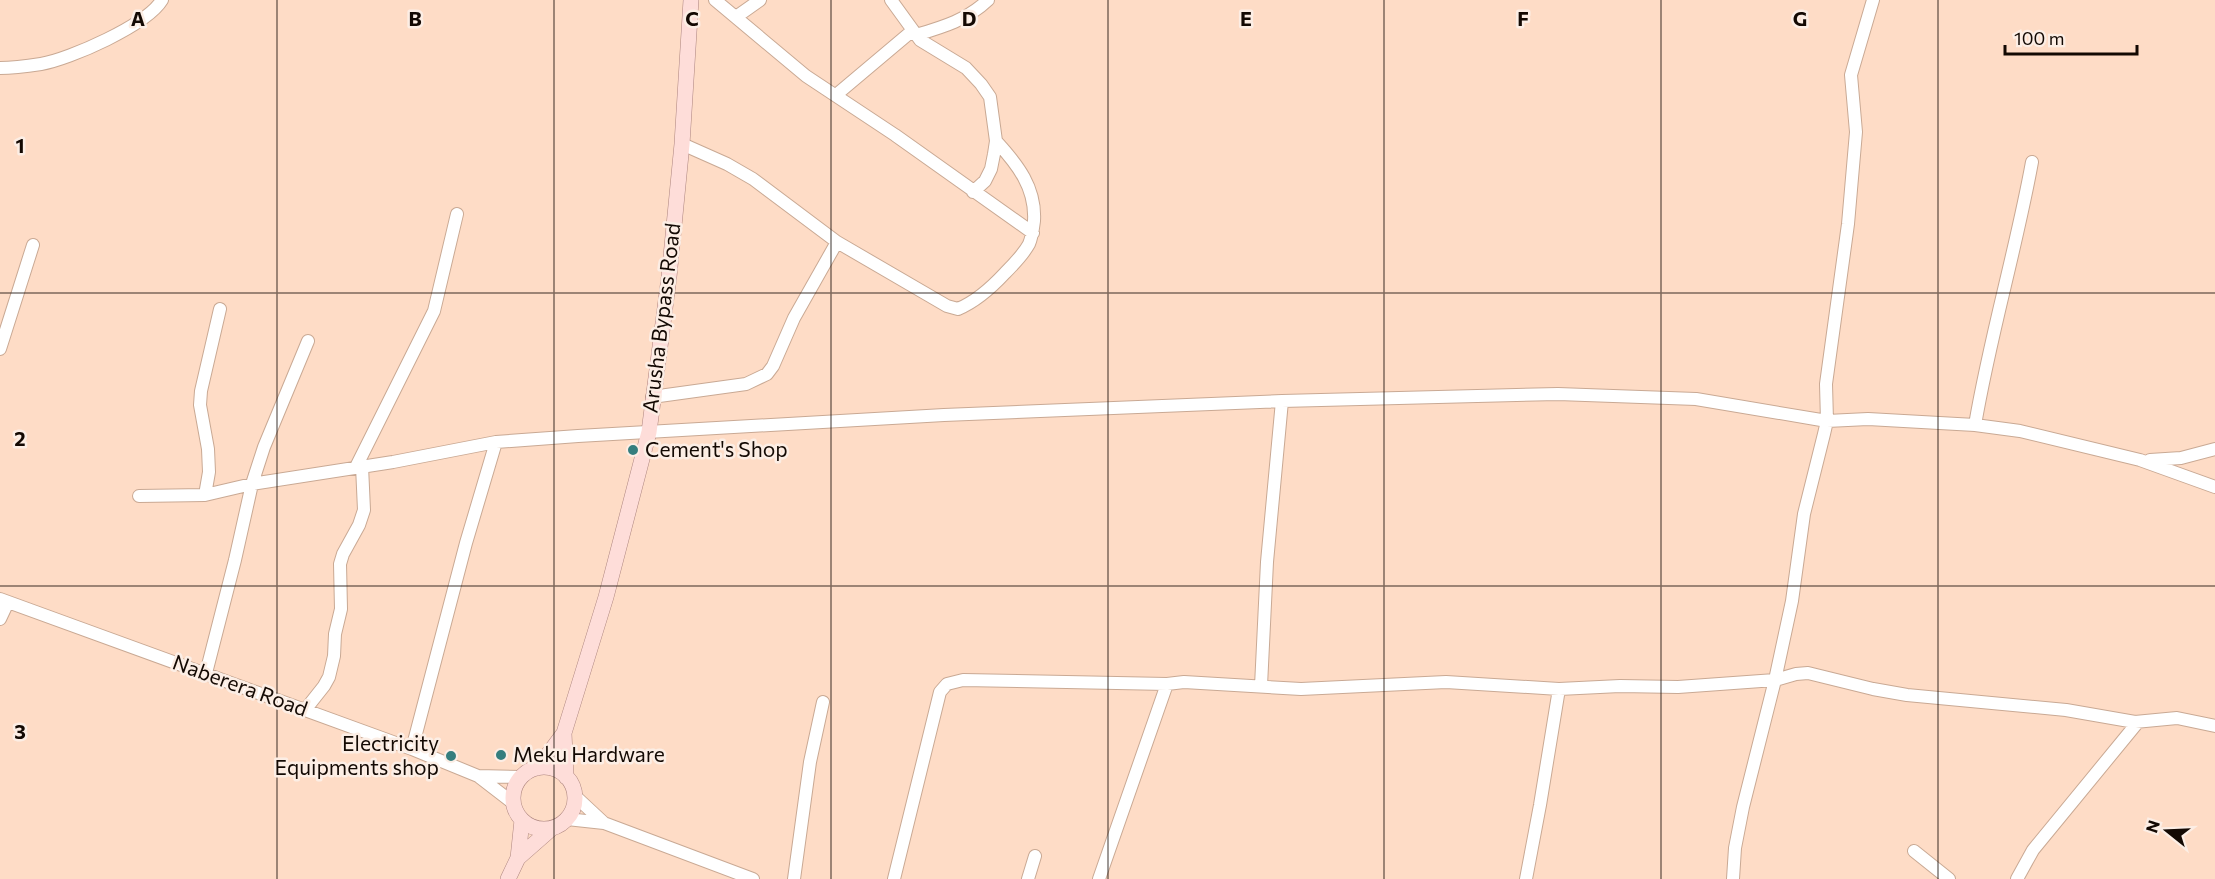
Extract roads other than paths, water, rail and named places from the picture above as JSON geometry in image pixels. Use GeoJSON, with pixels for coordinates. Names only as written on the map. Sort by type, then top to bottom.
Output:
{"type":"FeatureCollection","features":[{"type":"Feature","properties":{"kind":"main road","name":"Arusha Bypass Road"},"geometry":{"type":"LineString","coordinates":[[522,777],[538,768],[564,733],[606,597],[649,432],[652,397],[662,341],[682,144],[691,0]]}},
{"type":"Feature","properties":{"kind":"main road","name":"Arusha Bypass Road"},"geometry":{"type":"LineString","coordinates":[[564,733],[566,777],[575,796]]}},
{"type":"Feature","properties":{"kind":"main road"},"geometry":{"type":"LineString","coordinates":[[538,768],[548,767],[558,770],[566,777]]}},
{"type":"Feature","properties":{"kind":"main road"},"geometry":{"type":"LineString","coordinates":[[522,777],[516,785],[513,803],[516,813],[531,827],[541,830],[551,829]]}},
{"type":"Feature","properties":{"kind":"main road"},"geometry":{"type":"LineString","coordinates":[[507,879],[518,858],[551,829],[567,819],[572,812],[575,796]]}},
{"type":"Feature","properties":{"kind":"main road"},"geometry":{"type":"LineString","coordinates":[[518,858],[522,820]]}},
{"type":"Feature","properties":{"kind":"street"},"geometry":{"type":"LineString","coordinates":[[0,68],[44,64],[86,48],[147,16],[158,7],[162,0]]}},
{"type":"Feature","properties":{"kind":"street"},"geometry":{"type":"LineString","coordinates":[[715,0],[806,76],[895,135],[1033,233]]}},
{"type":"Feature","properties":{"kind":"street"},"geometry":{"type":"LineString","coordinates":[[736,17],[760,0]]}},
{"type":"Feature","properties":{"kind":"street"},"geometry":{"type":"LineString","coordinates":[[891,0],[914,33],[932,48],[966,68],[990,97],[996,141],[991,169],[985,181],[973,192]]}},
{"type":"Feature","properties":{"kind":"street"},"geometry":{"type":"LineString","coordinates":[[836,95],[914,33],[960,21],[972,15],[988,0]]}},
{"type":"Feature","properties":{"kind":"street"},"geometry":{"type":"LineString","coordinates":[[1733,879],[1735,848],[1743,807],[1792,602],[1804,514],[1827,421],[1826,384],[1848,224],[1856,132],[1851,75],[1873,0]]}},
{"type":"Feature","properties":{"kind":"street"},"geometry":{"type":"LineString","coordinates":[[682,144],[728,164],[753,179],[837,242],[947,306],[958,309],[981,296],[1000,279],[1023,252],[1033,233],[1035,204],[1028,184],[1014,161],[996,141]]}},
{"type":"Feature","properties":{"kind":"street"},"geometry":{"type":"LineString","coordinates":[[1976,425],[1983,377],[2011,266],[2031,162]]}},
{"type":"Feature","properties":{"kind":"street"},"geometry":{"type":"LineString","coordinates":[[305,710],[329,677],[334,656],[335,634],[341,609],[340,564],[343,554],[355,535],[364,510],[359,467],[434,311],[457,214]]}},
{"type":"Feature","properties":{"kind":"street"},"geometry":{"type":"LineString","coordinates":[[652,397],[746,384],[767,374],[773,366],[794,318],[837,242]]}},
{"type":"Feature","properties":{"kind":"street"},"geometry":{"type":"LineString","coordinates":[[0,349],[33,245]]}},
{"type":"Feature","properties":{"kind":"street"},"geometry":{"type":"LineString","coordinates":[[204,495],[209,472],[208,449],[200,405],[201,391],[220,309]]}},
{"type":"Feature","properties":{"kind":"street"},"geometry":{"type":"LineString","coordinates":[[206,673],[252,484],[264,447],[308,341]]}},
{"type":"Feature","properties":{"kind":"street"},"geometry":{"type":"LineString","coordinates":[[139,496],[204,495],[252,484],[393,462],[496,442],[944,415],[1282,401],[1558,394],[1670,397],[1727,403],[1827,421],[1868,419],[1976,425],[2020,431],[2140,460],[2215,487]]}},
{"type":"Feature","properties":{"kind":"street"},"geometry":{"type":"LineString","coordinates":[[1261,687],[1268,562],[1282,401]]}},
{"type":"Feature","properties":{"kind":"street"},"geometry":{"type":"LineString","coordinates":[[412,749],[465,543],[496,442]]}},
{"type":"Feature","properties":{"kind":"street"},"geometry":{"type":"LineString","coordinates":[[2140,460],[2181,458],[2215,449]]}},
{"type":"Feature","properties":{"kind":"street"},"geometry":{"type":"LineString","coordinates":[[0,619],[4,600]]}},
{"type":"Feature","properties":{"kind":"street","name":"Naberera Road"},"geometry":{"type":"LineString","coordinates":[[4,600],[412,749],[478,776],[513,803]]}},
{"type":"Feature","properties":{"kind":"street"},"geometry":{"type":"LineString","coordinates":[[894,879],[939,696],[947,684],[963,680],[1167,684],[1184,682],[1300,689],[1446,682],[1558,689],[1620,686],[1678,687],[1775,680],[1808,673],[1907,695],[2066,710],[2138,722],[2177,718],[2215,726]]}},
{"type":"Feature","properties":{"kind":"street"},"geometry":{"type":"LineString","coordinates":[[1099,879],[1167,684]]}},
{"type":"Feature","properties":{"kind":"street"},"geometry":{"type":"LineString","coordinates":[[1526,879],[1558,689]]}},
{"type":"Feature","properties":{"kind":"street"},"geometry":{"type":"LineString","coordinates":[[794,879],[810,762],[823,702]]}},
{"type":"Feature","properties":{"kind":"street"},"geometry":{"type":"LineString","coordinates":[[2017,879],[2027,858],[2138,722]]}},
{"type":"Feature","properties":{"kind":"street","name":"Naberera Road"},"geometry":{"type":"LineString","coordinates":[[478,776],[522,777]]}},
{"type":"Feature","properties":{"kind":"street"},"geometry":{"type":"LineString","coordinates":[[575,796],[604,823]]}},
{"type":"Feature","properties":{"kind":"street"},"geometry":{"type":"LineString","coordinates":[[567,819],[604,823],[753,879]]}},
{"type":"Feature","properties":{"kind":"street"},"geometry":{"type":"LineString","coordinates":[[1914,851],[1948,879]]}},
{"type":"Feature","properties":{"kind":"street"},"geometry":{"type":"LineString","coordinates":[[1028,879],[1035,856]]}},
{"type":"Feature","properties":{"kind":"place","name":"Cement's Shop"},"geometry":{"type":"Point","coordinates":[633,450]}},
{"type":"Feature","properties":{"kind":"place","name":"Meku Hardware"},"geometry":{"type":"Point","coordinates":[501,755]}},
{"type":"Feature","properties":{"kind":"place","name":"Electricity Equipments shop"},"geometry":{"type":"Point","coordinates":[451,756]}}]}
